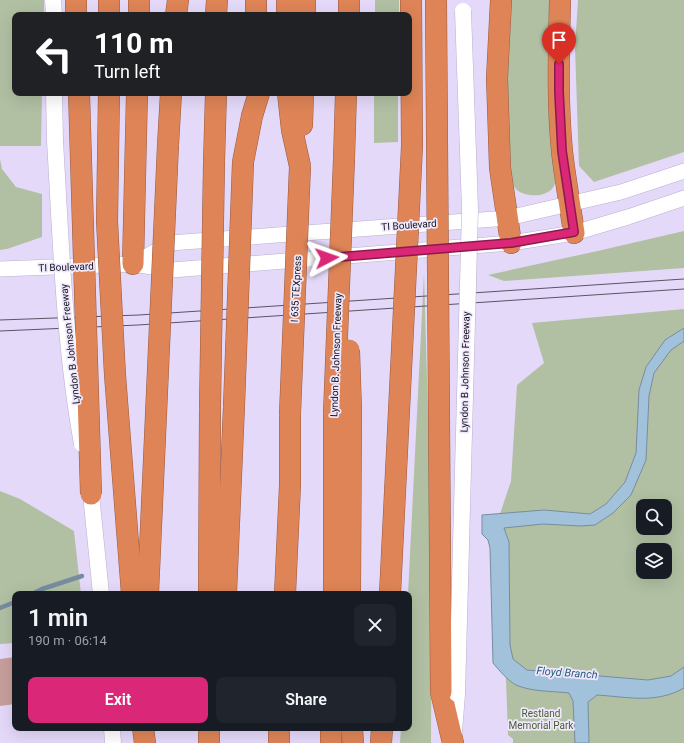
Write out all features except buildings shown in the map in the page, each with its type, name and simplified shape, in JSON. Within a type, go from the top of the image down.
[{"type":"highway","points":[[76,0],[76,12]]},
{"type":"highway","points":[[109,0],[109,12]]},
{"type":"highway","points":[[139,0],[139,12]]},
{"type":"highway","points":[[176,12],[178,0]]},
{"type":"highway","points":[[216,0],[216,12]]},
{"type":"highway","points":[[256,0],[256,12]]},
{"type":"highway","points":[[274,0],[274,12]]},
{"type":"highway","points":[[287,0],[287,12]]},
{"type":"highway","points":[[305,0],[305,12]]},
{"type":"highway","points":[[349,0],[349,12]]},
{"type":"highway","points":[[411,0],[411,12]]},
{"type":"highway","points":[[436,0],[449,693],[454,743]]},
{"type":"highway","points":[[501,0],[497,78],[500,168],[511,243]]},
{"type":"highway","points":[[560,0],[560,123],[562,151],[574,232]]},
{"type":"highway","points":[[79,96],[91,494]]},
{"type":"highway","points":[[108,96],[108,229],[115,375],[132,591]]},
{"type":"highway","points":[[133,264],[137,96]]},
{"type":"highway","points":[[148,591],[171,96]]},
{"type":"highway","points":[[209,591],[210,408],[216,96]]},
{"type":"highway","points":[[252,116],[253,96]]},
{"type":"highway","points":[[226,591],[244,162],[252,116],[258,96]]},
{"type":"highway","points":[[288,96],[292,130],[300,166]]},
{"type":"highway","name":"I 635 TEXpress","points":[[285,591],[290,485],[290,414],[303,96]]},
{"type":"highway","name":"Lyndon B. Johnson Freeway","points":[[334,591],[342,412],[346,96]]},
{"type":"highway","points":[[390,591],[412,146],[412,96]]},
{"type":"highway","points":[[342,412],[350,591]]},
{"type":"highway","points":[[144,731],[144,743]]},
{"type":"highway","points":[[208,743],[209,731]]},
{"type":"highway","points":[[278,743],[279,731]]},
{"type":"highway","points":[[331,743],[332,731]]},
{"type":"highway","points":[[352,731],[353,743]]},
{"type":"highway","points":[[381,743],[382,731]]},
{"type":"main road","points":[[53,0],[54,12]]},
{"type":"main road","name":"Lyndon B Johnson Freeway","points":[[449,693],[470,209],[463,6]]},
{"type":"main road","name":"Lyndon B Johnson Freeway","points":[[54,96],[55,141],[66,314],[76,410],[91,494],[101,591]]},
{"type":"main road","points":[[112,731],[113,743]]},
{"type":"street","name":"TI Boulevard","points":[[133,264],[170,242],[508,218],[621,192],[684,171]]},
{"type":"street","name":"TI Boulevard","points":[[0,269],[133,264],[172,270],[511,243],[574,232],[628,217],[684,198]]},
{"type":"green space","points":[[0,0],[44,0],[44,12],[12,12],[12,96],[42,96],[41,146],[0,146]]},
{"type":"green space","points":[[375,0],[399,0],[399,12],[375,12]]},
{"type":"green space","points":[[509,0],[552,0],[557,177],[552,189],[544,194],[538,195],[528,195],[519,191],[514,187],[511,176],[507,99]]},
{"type":"green space","points":[[578,0],[684,0],[684,152],[594,182],[579,166],[575,47]]},
{"type":"green space","points":[[374,96],[398,96],[398,142],[374,143]]},
{"type":"green space","points":[[0,159],[2,169],[16,187],[42,194],[42,237],[0,250]]},
{"type":"green space","points":[[684,231],[684,268],[504,281],[488,275],[602,250]]},
{"type":"green space","points":[[424,273],[432,554],[431,743],[400,743],[401,731],[412,731],[412,591],[408,591]]},
{"type":"green space","name":"Restland Memorial Park","points":[[684,309],[684,743],[513,743],[513,739],[508,735],[500,514],[511,481],[517,385],[544,363],[532,323]]},
{"type":"green space","points":[[0,491],[20,499],[74,531],[81,591],[12,591],[12,643],[0,644]]},
{"type":"water","points":[[684,328],[684,341],[671,350],[654,373],[649,396],[646,460],[631,495],[613,513],[595,525],[581,526],[543,524],[504,528],[509,542],[510,645],[513,659],[527,670],[648,680],[671,676],[684,667],[684,688],[673,693],[652,698],[597,695],[588,702],[589,743],[575,743],[573,701],[569,693],[536,690],[516,685],[493,663],[490,548],[488,540],[482,534],[482,515],[544,510],[590,514],[606,504],[625,482],[636,453],[639,390],[646,367],[665,340]]},
{"type":"waterway","name":"Floyd Branch","points":[[38,591],[82,576]]},
{"type":"waterway","name":"Floyd Branch","points":[[0,608],[12,603]]},
{"type":"tram line","points":[[0,320],[139,315],[684,279]]},
{"type":"tram line","points":[[0,331],[138,325],[684,289]]},
{"type":"route","points":[[327,258],[511,243],[574,232],[562,151],[559,64]]}]
